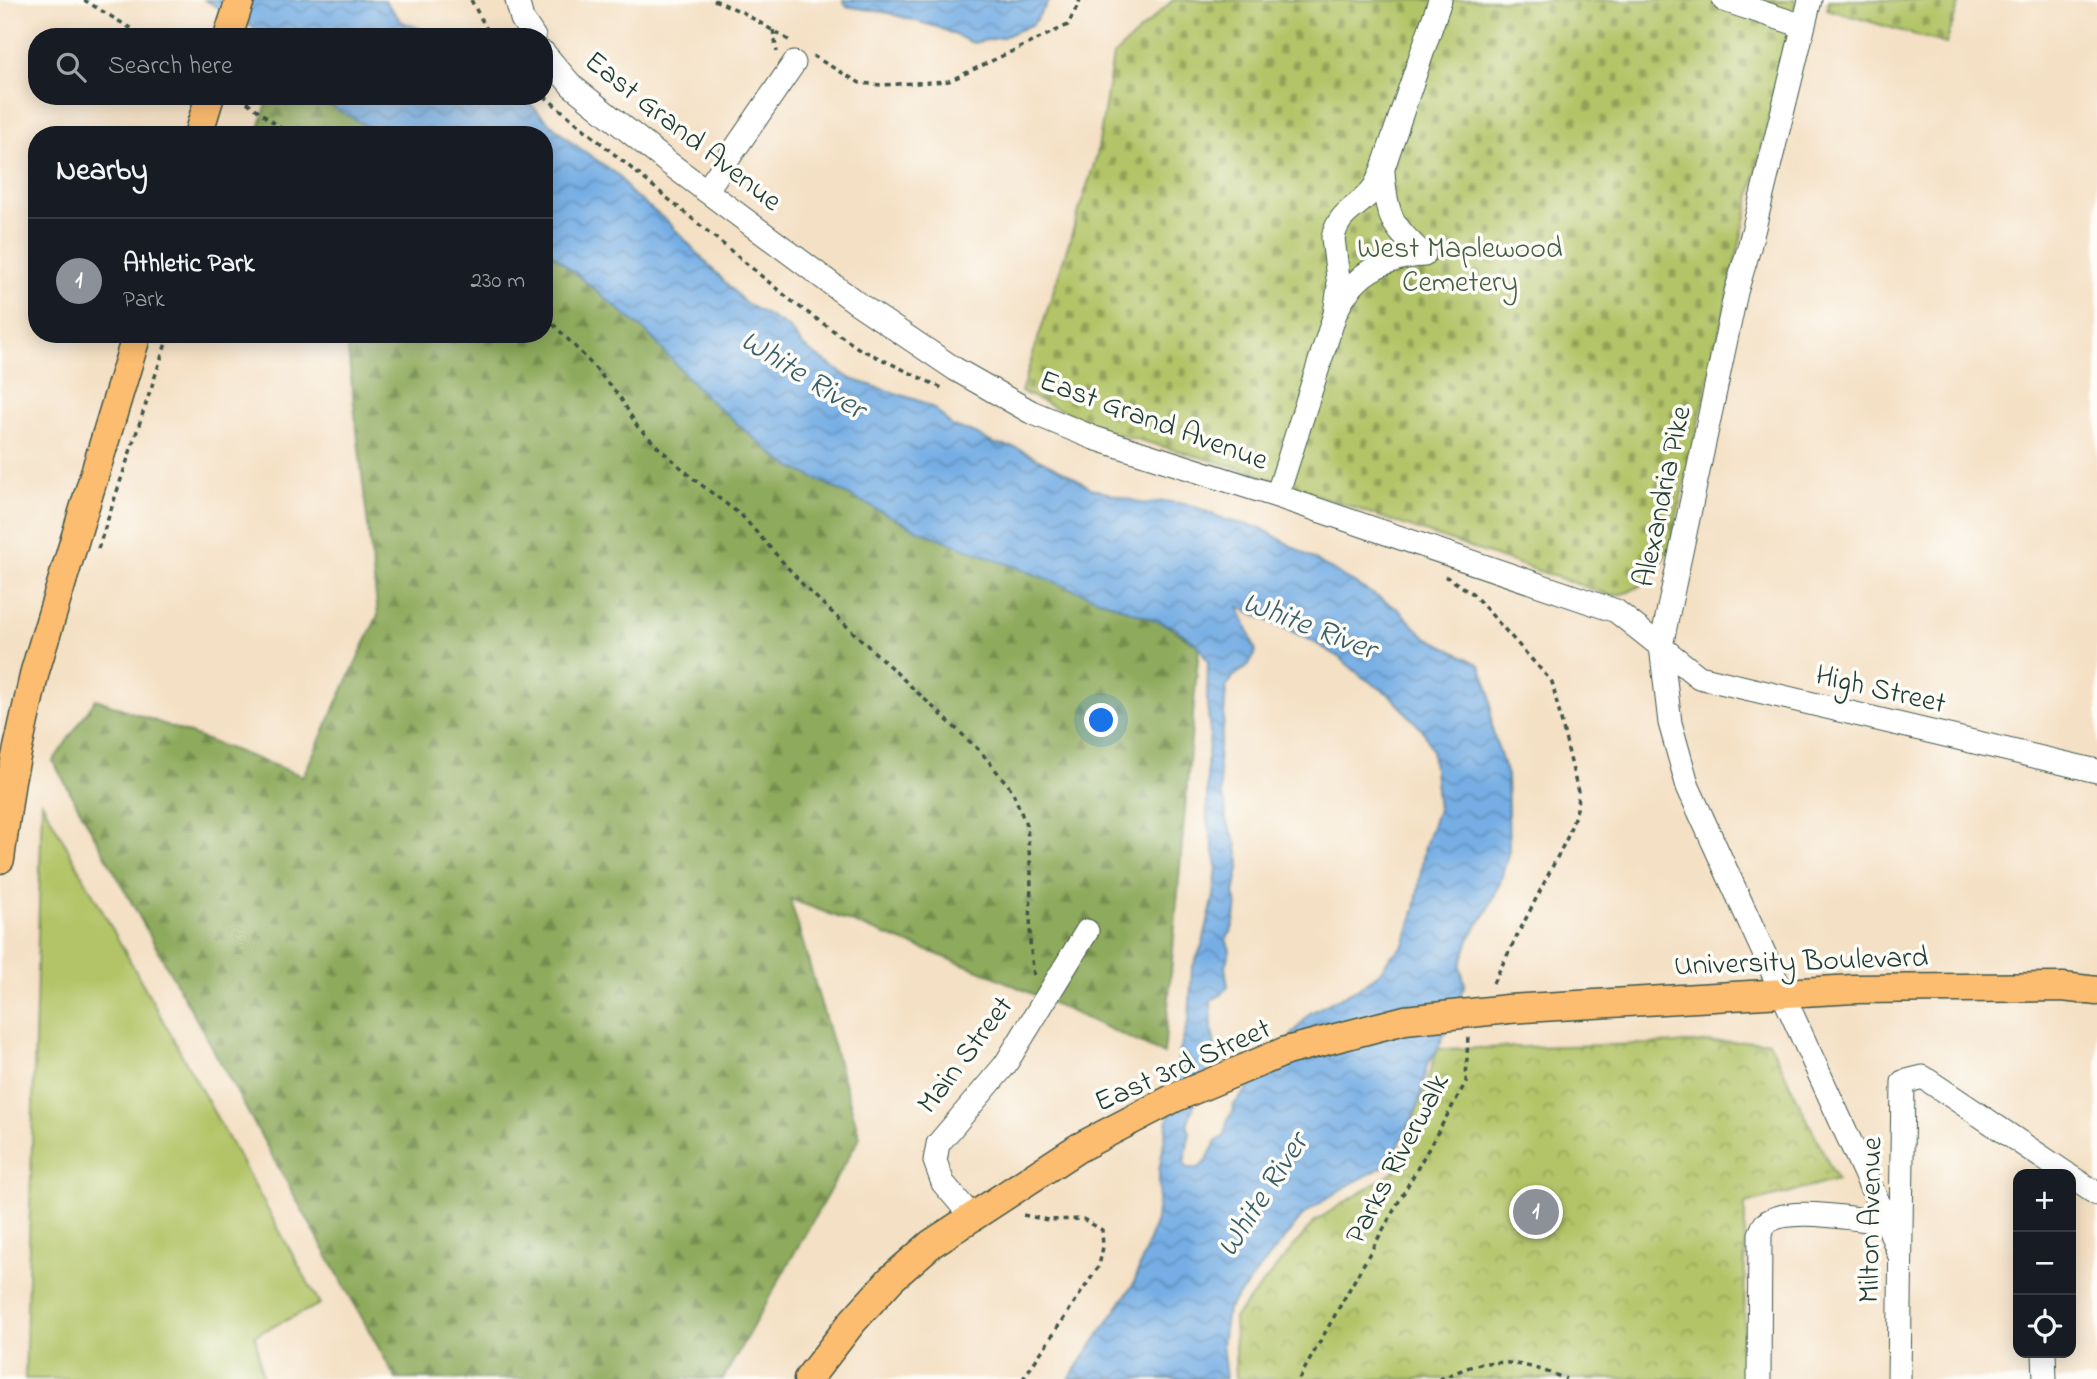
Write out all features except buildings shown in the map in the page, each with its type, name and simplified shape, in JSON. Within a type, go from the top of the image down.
[{"type":"main road","points":[[231,28],[240,0]]},
{"type":"main road","points":[[201,126],[207,105]]},
{"type":"main road","points":[[0,859],[9,743],[35,671],[134,343]]},
{"type":"main road","name":"University Boulevard","points":[[1497,1003],[1854,989],[2049,987],[2097,991]]},
{"type":"main road","name":"East 3rd Street","points":[[808,1379],[853,1321],[891,1279],[931,1244],[1078,1148],[1174,1098],[1286,1051],[1405,1020],[1497,1003]]},
{"type":"street","points":[[517,0],[522,19],[528,28]]},
{"type":"street","points":[[1335,314],[1339,286],[1334,230],[1345,214],[1373,190],[1383,168],[1440,0]]},
{"type":"street","points":[[1724,0],[1803,26]]},
{"type":"street","name":"Alexandria Pike","points":[[1810,0],[1736,292],[1661,646],[1671,723],[1688,787],[1887,1222],[1899,1254]]},
{"type":"street","points":[[706,191],[797,52]]},
{"type":"street","name":"East Grand Avenue","points":[[553,64],[572,86],[706,191],[857,303],[955,369],[1031,412],[1094,438],[1277,496],[1616,611],[1661,646]]},
{"type":"street","points":[[1277,496],[1343,296],[1357,281],[1380,264],[1403,256],[1424,255],[1399,233],[1385,199],[1383,168]]},
{"type":"street","name":"High Street","points":[[1661,646],[1699,677],[2097,771]]},
{"type":"street","name":"Main Street","points":[[972,1217],[943,1184],[935,1161],[938,1144],[1006,1065],[1087,931]]},
{"type":"street","name":"Milton Avenue","points":[[1899,1379],[1903,1082],[1923,1077],[2044,1166]]},
{"type":"street","points":[[2076,1180],[2097,1194]]},
{"type":"street","points":[[1759,1379],[1760,1234],[1766,1224],[1780,1216],[1799,1213],[1887,1222]]},
{"type":"street","points":[[2045,1358],[2045,1379]]},
{"type":"path","points":[[84,0],[130,28]]},
{"type":"path","points":[[471,0],[486,28]]},
{"type":"path","points":[[714,0],[742,12],[797,52],[860,83],[881,85],[949,81],[1068,24],[1080,0]]},
{"type":"path","points":[[251,105],[278,126]]},
{"type":"path","points":[[553,325],[620,397],[637,426],[695,480],[742,516],[805,587],[981,752],[1012,790],[1027,827],[1031,873],[1030,942],[1035,984],[1045,1001]]},
{"type":"path","points":[[96,556],[166,343]]},
{"type":"path","points":[[1497,1003],[1567,838]]},
{"type":"path","name":"Parks Riverwalk","points":[[1299,1379],[1466,1082],[1468,1033]]},
{"type":"path","points":[[1023,1215],[1048,1220],[1083,1219],[1102,1230],[1103,1247],[1099,1266],[1023,1379]]},
{"type":"path","points":[[1439,1379],[1484,1363],[1537,1368],[1566,1379]]},
{"type":"green space","name":"West Maplewood Cemetery","points":[[1173,0],[1796,0],[1671,541],[1662,561],[1649,578],[1631,591],[1609,595],[1232,466],[1111,432],[1021,392],[1097,155],[1113,56]]},
{"type":"green space","points":[[1829,0],[1960,0],[1946,44],[1827,9]]},
{"type":"green space","points":[[266,105],[344,105],[377,126],[260,126]]},
{"type":"green space","points":[[553,237],[1199,646],[1164,1054],[984,972],[790,899],[860,1137],[723,1379],[396,1379],[53,761],[96,699],[303,776],[378,615],[347,343],[553,343]]},
{"type":"green space","points":[[42,802],[320,1304],[255,1335],[263,1379],[25,1379]]},
{"type":"green space","points":[[1769,1041],[1837,1180],[1745,1204],[1744,1379],[1236,1379],[1234,1318],[1315,1221],[1396,1170],[1438,1049]]},
{"type":"water","points":[[205,0],[384,0],[402,22],[419,28],[254,28]]},
{"type":"water","points":[[843,0],[1050,0],[1033,24],[1003,37],[973,43],[940,28],[888,13],[846,6]]},
{"type":"water","name":"White River","points":[[329,105],[532,105],[571,142],[618,175],[631,193],[667,221],[745,303],[788,327],[804,347],[851,379],[920,401],[935,409],[953,427],[970,431],[994,444],[1017,448],[1093,489],[1145,504],[1164,501],[1191,505],[1226,520],[1261,528],[1398,609],[1423,635],[1480,665],[1490,694],[1492,729],[1507,776],[1509,851],[1500,883],[1488,910],[1470,937],[1460,966],[1465,984],[1438,1049],[1427,1065],[1418,1106],[1390,1163],[1343,1188],[1304,1214],[1227,1310],[1222,1344],[1226,1379],[1069,1379],[1134,1283],[1156,1220],[1159,1171],[1180,1050],[1189,1018],[1192,969],[1203,943],[1214,896],[1217,865],[1207,821],[1210,733],[1207,702],[1208,662],[1199,646],[1175,628],[918,530],[784,463],[708,399],[646,332],[553,254],[553,126],[367,126]],"holes":[[[1239,607],[1308,639],[1339,657],[1390,695],[1424,732],[1432,750],[1438,809],[1425,846],[1415,908],[1404,945],[1390,957],[1379,973],[1357,989],[1310,1013],[1233,1106],[1234,1111],[1228,1118],[1224,1136],[1216,1142],[1206,1161],[1199,1168],[1188,1168],[1184,1163],[1190,1132],[1187,1125],[1215,1046],[1211,1000],[1221,995],[1228,986],[1225,967],[1230,950],[1226,939],[1231,932],[1237,904],[1234,894],[1240,864],[1236,842],[1226,820],[1218,752],[1223,729],[1226,688],[1233,677],[1248,666],[1256,651]]]},
{"type":"place","name":"Athletic Park","points":[[1536,1212]]}]
